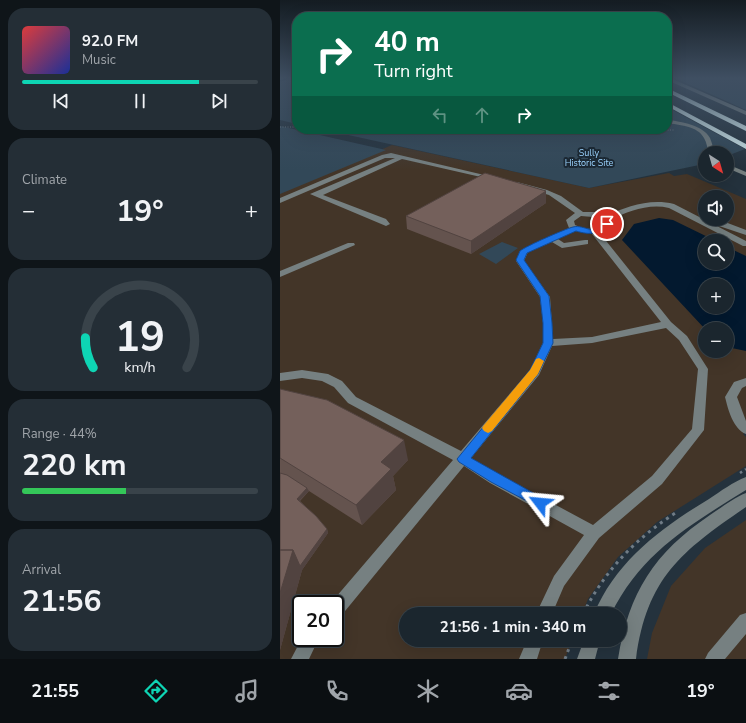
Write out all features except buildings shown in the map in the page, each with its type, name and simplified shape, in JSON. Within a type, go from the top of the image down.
[{"type":"highway","points":[[676,109],[746,147]]},
{"type":"highway","points":[[684,109],[746,140]]},
{"type":"highway","points":[[705,109],[746,129]]},
{"type":"highway","points":[[717,109],[746,122]]},
{"type":"street","points":[[736,109],[746,113]]},
{"type":"street","points":[[672,122],[684,125],[703,133],[708,138],[709,146]]},
{"type":"street","points":[[280,201],[384,156],[402,157],[546,190],[557,195],[581,214]]},
{"type":"street","points":[[317,195],[402,157]]},
{"type":"street","points":[[734,169],[746,174]]},
{"type":"street","points":[[306,190],[383,221],[386,224]]},
{"type":"street","points":[[638,206],[640,202],[649,200],[671,200],[698,212]]},
{"type":"street","points":[[604,218],[607,224],[606,226],[594,231],[584,231],[575,228],[572,226],[570,220],[576,215],[581,214],[591,214],[604,218],[638,206],[662,204],[671,206],[730,231],[746,233]]},
{"type":"street","points":[[722,226],[746,244]]},
{"type":"street","points":[[344,599],[535,372],[548,343],[548,323],[545,296],[520,260],[524,251],[575,228]]},
{"type":"street","points":[[547,607],[559,582],[594,533],[657,480],[698,430],[703,369],[683,338],[668,324],[594,231]]},
{"type":"street","points":[[552,238],[562,246],[585,242]]},
{"type":"street","points":[[280,274],[301,264],[351,245]]},
{"type":"street","points":[[548,343],[592,340],[668,324]]},
{"type":"street","points":[[280,377],[302,374],[324,377],[338,384],[352,400],[443,447],[495,479],[594,533]]},
{"type":"street","points":[[746,382],[738,385],[731,397],[740,424],[746,429]]},
{"type":"street","points":[[606,607],[627,570],[645,551],[670,531],[746,483]]},
{"type":"street","points":[[627,659],[631,634],[637,615],[647,591],[661,568],[671,556],[693,536],[746,499]]},
{"type":"street","points":[[714,659],[746,621]]},
{"type":"street","points":[[300,659],[306,647]]},
{"type":"street","points":[[528,659],[532,647]]},
{"type":"street","points":[[586,659],[590,647]]},
{"type":"path","points":[[280,127],[292,127]]},
{"type":"path","points":[[565,659],[569,647]]},
{"type":"shaded area","points":[[392,145],[589,188],[669,173],[674,176],[687,174],[698,179],[698,182],[706,182],[725,190],[698,190],[698,226],[734,226],[734,194],[746,199],[746,432],[743,434],[746,437],[746,466],[657,522],[618,557],[588,599],[585,607],[399,607],[399,647],[569,647],[565,659],[280,659],[280,193]]},
{"type":"shaded area","points":[[659,218],[673,220],[702,234],[698,234],[698,270],[734,270],[734,250],[746,256],[746,351],[734,348],[734,322],[698,322],[622,240],[634,224]]},
{"type":"shaded area","points":[[746,520],[746,659],[647,659],[652,633],[671,586],[705,548]]},
{"type":"green space","points":[[280,109],[292,109],[292,123],[280,120]]},
{"type":"green space","name":"Sully Historic Site","points":[[672,110],[745,149],[734,153],[734,146],[698,146],[698,165],[589,188],[344,134],[672,134]]},
{"type":"green space","points":[[280,126],[292,129],[292,134],[315,134],[386,150],[280,194]]},
{"type":"green space","points":[[502,242],[518,248],[496,264],[479,254]]},
{"type":"slow traffic","points":[[488,428],[535,372],[539,361]]},
{"type":"route","points":[[540,503],[495,479],[463,459],[535,372],[548,343],[548,323],[545,296],[520,260],[524,251],[575,228],[584,231],[594,231],[600,230],[607,224]]}]
